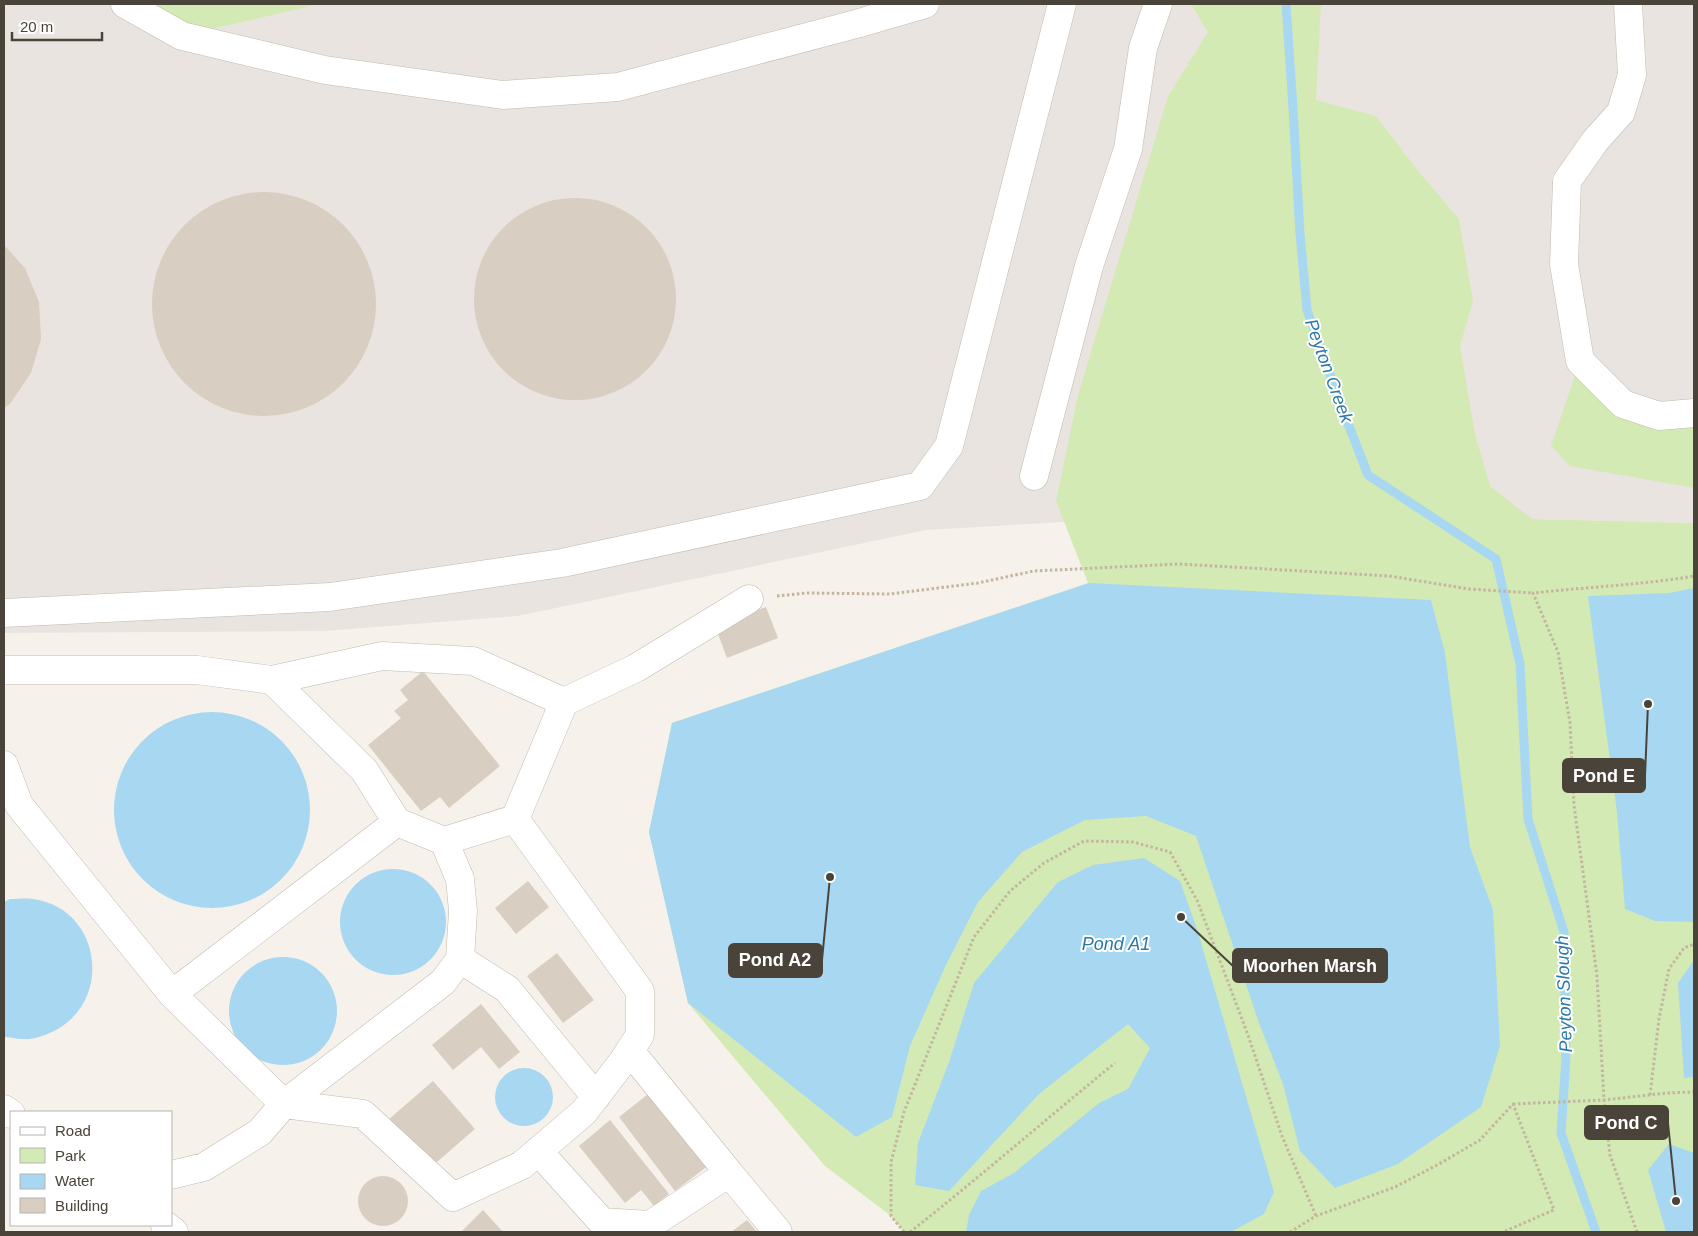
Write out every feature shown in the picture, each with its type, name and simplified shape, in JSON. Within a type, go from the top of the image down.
[{"type":"lane","points":[[125,4],[182,36],[325,70],[503,95],[618,87],[925,4]]},
{"type":"lane","points":[[4,613],[330,597],[562,563],[920,486],[949,446],[1062,4]]},
{"type":"lane","points":[[1034,476],[1089,266],[1128,149],[1143,48],[1158,4]]},
{"type":"lane","points":[[1628,4],[1632,75],[1621,112],[1596,141],[1567,181],[1564,264],[1580,361],[1623,404],[1659,416],[1694,413]]},
{"type":"lane","points":[[515,819],[564,702],[636,668],[749,599]]},
{"type":"lane","points":[[4,670],[197,670],[272,680],[382,656],[473,661],[564,702]]},
{"type":"lane","points":[[272,680],[364,770],[397,822],[444,841],[515,819]]},
{"type":"lane","points":[[4,765],[12,812],[172,994],[284,1104],[364,1114],[453,1197],[522,1165],[584,1112],[640,1035],[640,992],[515,819]]},
{"type":"lane","points":[[172,994],[397,822]]},
{"type":"lane","points":[[172,1175],[204,1167],[260,1132],[284,1104],[443,982],[460,959],[463,911],[460,879],[444,841]]},
{"type":"lane","points":[[460,959],[506,989],[596,1097]]},
{"type":"lane","points":[[630,1051],[778,1232]]},
{"type":"lane","points":[[538,1151],[602,1222],[650,1226],[729,1173]]},
{"type":"path","points":[[749,599],[808,593],[890,594],[978,583],[1034,571],[1179,564],[1389,576],[1469,589],[1533,593],[1598,586],[1656,583],[1694,576]]},
{"type":"path","points":[[1533,593],[1558,652],[1570,723],[1574,805],[1597,976],[1604,1100],[1610,1156],[1637,1232]]},
{"type":"path","points":[[904,1232],[891,1216],[891,1162],[904,1112],[974,937],[1010,891],[1044,863],[1084,842],[1133,842],[1170,852],[1197,900],[1248,1035],[1282,1136],[1316,1216]]},
{"type":"path","points":[[1650,1095],[1658,1019],[1669,969],[1684,948],[1694,944]]},
{"type":"path","points":[[910,1232],[974,1182],[1038,1126],[1115,1063]]},
{"type":"path","points":[[1290,1232],[1316,1216],[1395,1188],[1439,1164],[1480,1140],[1513,1104],[1604,1100],[1694,1092]]},
{"type":"path","points":[[1502,1232],[1554,1210],[1513,1104]]},
{"type":"shaded area","points":[[4,4],[1694,4],[1694,523],[1532,519],[1099,520],[926,530],[518,616],[325,631],[4,633]]},
{"type":"green space","points":[[125,4],[320,4],[182,36]]},
{"type":"green space","points":[[1191,4],[1321,4],[1316,100],[1376,116],[1419,172],[1459,219],[1473,301],[1460,346],[1475,434],[1490,486],[1532,519],[1694,523],[1694,1232],[904,1232],[891,1216],[825,1166],[688,1003],[649,832],[672,723],[1088,583],[1056,501],[1078,395],[1168,96],[1208,32]]},
{"type":"green space","points":[[1580,361],[1623,404],[1694,413],[1694,488],[1570,466],[1551,446]]},
{"type":"water","points":[[1089,583],[1431,600],[1445,653],[1470,847],[1493,910],[1500,1046],[1481,1107],[1398,1164],[1335,1188],[1300,1151],[1283,1084],[1259,1023],[1196,836],[1146,816],[1085,820],[1022,852],[978,902],[946,965],[910,1046],[892,1117],[856,1137],[688,1003],[649,832],[672,723]]},
{"type":"water","points":[[1694,588],[1694,922],[1655,921],[1625,909],[1617,812],[1588,596],[1669,593]]},
{"type":"water","points":[[202,712],[222,712],[250,719],[267,728],[282,740],[294,755],[303,772],[310,800],[310,820],[303,848],[294,865],[282,880],[267,892],[250,901],[222,908],[202,908],[174,901],[157,892],[142,880],[130,865],[121,848],[114,820],[114,800],[121,772],[130,755],[142,740],[157,728],[174,719]]},
{"type":"water","name":"Pond A1","points":[[1144,858],[1180,881],[1197,929],[1274,1192],[1264,1214],[1231,1232],[966,1232],[969,1215],[981,1191],[1014,1173],[1099,1103],[1128,1089],[1150,1048],[1128,1024],[1039,1094],[949,1191],[915,1185],[918,1143],[949,1062],[974,983],[1058,882],[1093,865]]},
{"type":"water","points":[[393,869],[413,873],[431,884],[442,902],[446,922],[442,942],[431,960],[413,971],[393,975],[373,971],[355,960],[344,942],[340,922],[344,902],[355,884],[373,873]]},
{"type":"water","points":[[10,899],[33,899],[56,906],[73,919],[85,936],[91,956],[92,977],[86,997],[74,1016],[56,1030],[31,1039],[4,1037],[4,902]]},
{"type":"water","points":[[283,957],[304,961],[321,973],[333,990],[337,1011],[333,1032],[321,1049],[304,1061],[283,1065],[262,1061],[245,1049],[233,1032],[229,1011],[233,990],[245,973],[262,961]]},
{"type":"water","points":[[1694,960],[1694,1077],[1684,1078],[1678,983]]},
{"type":"water","points":[[518,1068],[530,1068],[545,1076],[553,1091],[553,1103],[545,1118],[530,1126],[518,1126],[503,1118],[495,1103],[495,1091],[503,1076]]},
{"type":"water","points":[[1669,1144],[1694,1153],[1694,1232],[1666,1232],[1648,1170]]},
{"type":"building","points":[[264,192],[286,194],[317,205],[343,225],[363,251],[374,282],[376,304],[374,326],[363,357],[343,383],[317,403],[286,414],[264,416],[242,414],[211,403],[185,383],[165,357],[154,326],[152,304],[154,282],[165,251],[185,225],[211,205],[242,194]]},
{"type":"building","points":[[575,198],[604,202],[623,210],[639,221],[653,235],[664,251],[672,270],[676,299],[672,328],[664,347],[653,363],[639,377],[623,388],[604,396],[575,400],[546,396],[527,388],[511,377],[497,363],[486,347],[478,328],[474,299],[478,270],[486,251],[497,235],[511,221],[527,210],[546,202]]},
{"type":"building","points":[[4,245],[25,268],[39,302],[41,339],[31,373],[10,404],[4,408]]},
{"type":"building","points":[[766,607],[778,638],[727,658],[715,626]]},
{"type":"building","points":[[423,671],[500,766],[449,808],[440,797],[421,811],[368,745],[401,718],[394,711],[408,700],[400,690]]},
{"type":"building","points":[[528,881],[549,907],[516,934],[495,908]]},
{"type":"building","points":[[557,953],[594,1000],[563,1023],[527,976]]},
{"type":"building","points":[[481,1004],[520,1052],[499,1069],[481,1047],[453,1070],[432,1045]]},
{"type":"building","points":[[433,1081],[475,1129],[430,1168],[388,1120]]},
{"type":"building","points":[[652,1091],[709,1165],[675,1191],[619,1117]]},
{"type":"building","points":[[610,1120],[669,1194],[654,1206],[641,1190],[625,1203],[579,1146]]},
{"type":"building","points":[[383,1176],[392,1178],[403,1187],[408,1201],[406,1210],[397,1221],[383,1226],[374,1224],[363,1215],[358,1201],[360,1192],[369,1181]]},
{"type":"building","points":[[483,1210],[503,1232],[461,1232]]},
{"type":"building","points":[[747,1220],[757,1232],[731,1232]]},
{"type":"waterway","name":"Peyton Creek","points":[[1286,4],[1300,234],[1307,310],[1342,408],[1368,475],[1496,559],[1520,664],[1528,819],[1564,932],[1566,1057],[1561,1133],[1596,1232]]},
{"type":"place","name":"Pond E","points":[[1648,704]]},
{"type":"place","name":"Pond A2","points":[[830,877]]},
{"type":"place","name":"Moorhen Marsh","points":[[1181,917]]},
{"type":"place","name":"Pond C","points":[[1676,1201]]},
{"type":"water label","name":"Peyton Slough","points":[[1564,994]]}]
